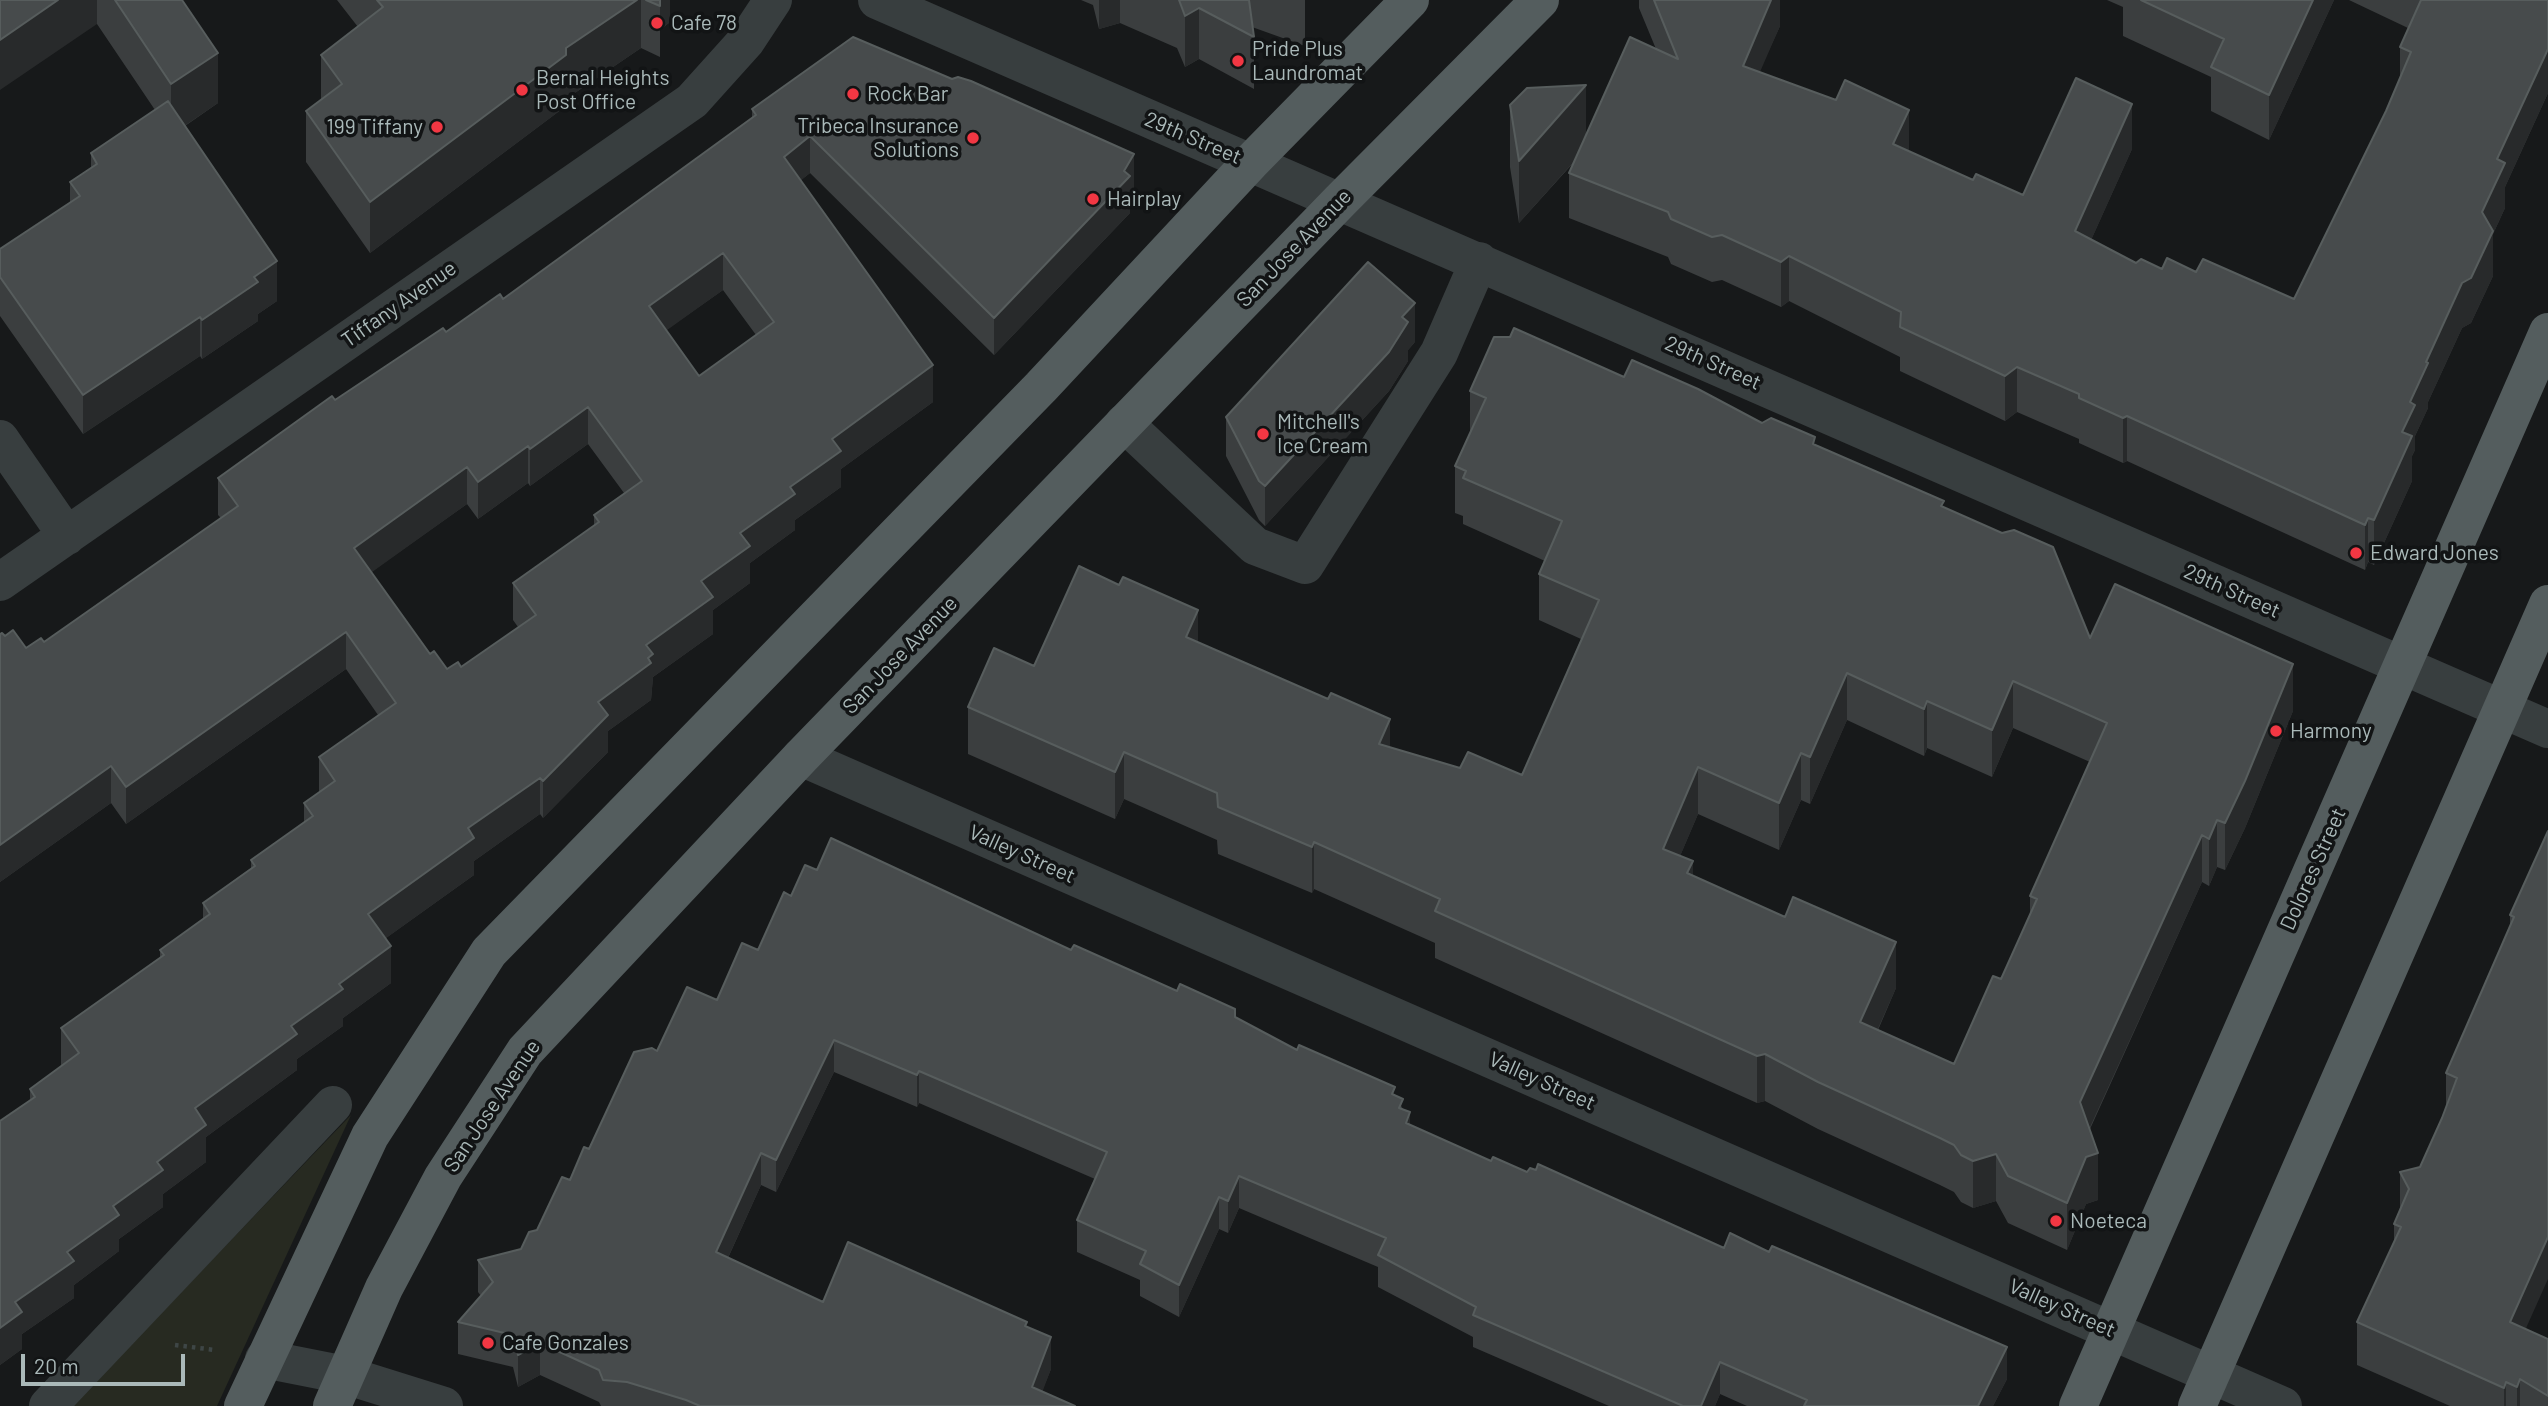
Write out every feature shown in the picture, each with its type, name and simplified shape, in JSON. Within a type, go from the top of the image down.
[{"type":"main road","points":[[243,1406],[370,1136],[489,952],[1041,387],[1250,163],[1410,0]]},
{"type":"main road","name":"San Jose Avenue","points":[[338,1390],[384,1288],[443,1177],[525,1051],[801,757],[1340,201],[1540,0]]},
{"type":"main road","name":"Dolores Street","points":[[2078,1406],[2548,332]]},
{"type":"main road","points":[[2204,1390],[2548,604]]},
{"type":"street","name":"Tiffany Avenue","points":[[0,582],[692,101],[746,40],[773,0]]},
{"type":"street","name":"29th Street","points":[[877,0],[2548,729]]},
{"type":"street","points":[[1124,423],[1255,546],[1306,565],[1439,353],[1479,261]]},
{"type":"street","points":[[0,439],[67,536]]},
{"type":"street","name":"Valley Street","points":[[801,757],[2112,1330],[2204,1390],[2283,1406]]},
{"type":"street","points":[[48,1406],[333,1105]]},
{"type":"street","points":[[264,1359],[338,1390],[444,1406]]},
{"type":"path","points":[[166,1347],[179,1343],[264,1359]]},
{"type":"shaded area","points":[[351,1115],[217,1406],[72,1406],[326,1141]]},
{"type":"building","points":[[0,0],[58,0],[0,40]]},
{"type":"building","points":[[115,0],[182,0],[218,53],[171,84]]},
{"type":"building","points":[[377,0],[637,0],[566,48],[566,55],[370,202],[306,111],[342,84],[321,55],[383,7]]},
{"type":"building","points":[[646,0],[660,0],[660,6]]},
{"type":"building","points":[[1179,0],[1249,0],[1254,37],[1199,8],[1185,16]]},
{"type":"building","points":[[1654,0],[1771,0],[1743,66],[1836,100],[1845,80],[1909,110],[1893,144],[1973,180],[1976,174],[2023,195],[2076,78],[2132,104],[2075,231],[2136,263],[2141,259],[2162,269],[2167,258],[2196,272],[2203,259],[2294,299],[2386,111],[2411,52],[2400,47],[2421,0],[2548,0],[2548,49],[2497,159],[2505,163],[2482,212],[2493,231],[2471,278],[2462,283],[2426,362],[2428,363],[2410,402],[2415,405],[2402,432],[2412,436],[2374,520],[2368,518],[2365,525],[2127,416],[2123,418],[2079,398],[2079,394],[2017,367],[2005,376],[1900,327],[1901,312],[1789,256],[1781,262],[1722,235],[1712,237],[1671,219],[1668,212],[1569,173],[1630,37],[1678,59]]},
{"type":"building","points":[[2141,0],[2313,0],[2269,95],[2211,67],[2224,39]]},
{"type":"building","points":[[853,37],[952,79],[958,77],[971,81],[1134,154],[1124,171],[1130,176],[994,318],[810,136],[784,157],[933,365],[832,439],[841,451],[790,487],[795,494],[740,533],[750,546],[701,581],[713,597],[646,645],[653,654],[648,658],[651,663],[598,702],[608,715],[543,781],[540,778],[468,828],[474,838],[368,914],[391,946],[339,984],[343,989],[291,1026],[297,1034],[195,1108],[206,1125],[157,1162],[163,1170],[113,1206],[119,1215],[67,1252],[74,1261],[15,1302],[22,1312],[0,1328],[0,1121],[35,1097],[30,1089],[79,1053],[61,1028],[164,955],[160,950],[210,914],[203,903],[255,866],[251,860],[313,816],[304,803],[335,781],[319,757],[396,703],[346,632],[126,787],[111,766],[0,845],[0,634],[5,636],[13,630],[26,648],[41,638],[44,642],[238,506],[218,478],[332,396],[335,400],[443,328],[446,332],[500,294],[503,299],[756,115],[752,109]],"holes":[[[723,253],[774,322],[699,376],[649,306]],[[588,407],[642,481],[594,515],[599,522],[513,583],[536,615],[461,667],[458,662],[447,669],[434,651],[430,654],[354,548],[467,467],[478,482]]]},
{"type":"building","points":[[1586,85],[1519,161],[1510,105],[1527,88]]},
{"type":"building","points":[[168,101],[277,261],[254,277],[258,282],[83,395],[0,277],[0,249],[80,196],[70,182],[97,164],[91,153]]},
{"type":"building","points":[[1368,262],[1415,303],[1402,317],[1408,322],[1389,352],[1265,486],[1259,481],[1226,417]]},
{"type":"building","points":[[1514,328],[1624,377],[1632,360],[1698,389],[1762,423],[1771,418],[1815,437],[1813,444],[1944,501],[1941,506],[2002,533],[2014,530],[2053,547],[2090,638],[2115,584],[2293,664],[2225,823],[2217,820],[2209,839],[2202,835],[2080,1102],[2098,1153],[2086,1157],[2067,1203],[2008,1176],[1996,1154],[1973,1161],[1961,1155],[1954,1145],[1818,1082],[1765,1054],[1757,1056],[1435,911],[1440,899],[1314,842],[1312,847],[1218,807],[1217,793],[1124,752],[1115,772],[968,707],[994,648],[1034,666],[1079,566],[1119,585],[1123,577],[1198,610],[1186,637],[1328,699],[1331,693],[1390,719],[1379,744],[1460,768],[1468,752],[1522,775],[1599,600],[1539,574],[1562,521],[1463,478],[1466,471],[1455,466],[1486,398],[1470,391],[1494,337],[1510,337]],"holes":[[[1847,673],[1924,709],[1927,701],[1992,730],[2013,681],[2107,723],[2030,896],[2037,899],[2001,979],[1993,976],[1954,1064],[1860,1022],[1896,942],[1793,897],[1785,917],[1687,873],[1693,861],[1663,849],[1698,767],[1779,803],[1801,753],[1810,757]]]},
{"type":"building","points":[[2548,831],[2548,1237],[2510,1322],[2548,1339],[2548,1396],[2520,1379],[2517,1387],[2506,1382],[2504,1388],[2357,1322],[2401,1227],[2394,1224],[2409,1189],[2400,1172],[2420,1167],[2442,1118],[2457,1078],[2446,1073],[2514,917],[2510,915]]},
{"type":"building","points":[[831,838],[1071,950],[1074,945],[1177,991],[1180,984],[1235,1009],[1235,1017],[1297,1050],[1299,1045],[1395,1087],[1392,1094],[1403,1099],[1399,1108],[1410,1112],[1406,1123],[1491,1161],[1493,1157],[1527,1172],[1530,1168],[1536,1170],[1538,1164],[1724,1248],[1730,1233],[1769,1252],[1772,1246],[2007,1347],[1978,1406],[1804,1406],[1807,1400],[1720,1362],[1701,1406],[1683,1406],[1473,1315],[1476,1307],[1378,1255],[1386,1238],[1239,1176],[1228,1201],[1219,1197],[1179,1285],[1140,1264],[1146,1251],[1077,1220],[1107,1152],[919,1071],[917,1075],[834,1040],[776,1160],[761,1153],[716,1252],[823,1302],[848,1242],[1027,1322],[1025,1326],[1051,1337],[1032,1387],[1075,1406],[700,1406],[627,1382],[603,1380],[599,1370],[540,1343],[518,1355],[513,1335],[458,1322],[493,1282],[478,1260],[521,1249],[529,1232],[537,1230],[562,1177],[570,1180],[584,1147],[589,1149],[634,1052],[652,1048],[657,1051],[687,987],[717,1000],[742,943],[758,950],[784,892],[791,896],[805,865],[817,870]]},
{"type":"place","name":"Cafe 78","points":[[657,23]]},
{"type":"place","name":"Pride Plus Laundromat","points":[[1238,61]]},
{"type":"place","name":"Bernal Heights Post Office","points":[[522,90]]},
{"type":"place","name":"Rock Bar","points":[[853,94]]},
{"type":"place","name":"199 Tiffany","points":[[437,127]]},
{"type":"place","name":"Tribeca Insurance Solutions","points":[[973,138]]},
{"type":"place","name":"Hairplay","points":[[1093,199]]},
{"type":"place","name":"Mitchell's Ice Cream","points":[[1263,434]]},
{"type":"place","name":"Edward Jones","points":[[2356,553]]},
{"type":"place","name":"Harmony","points":[[2276,731]]},
{"type":"place","name":"Noeteca","points":[[2056,1221]]},
{"type":"place","name":"Cafe Gonzales","points":[[488,1343]]}]
